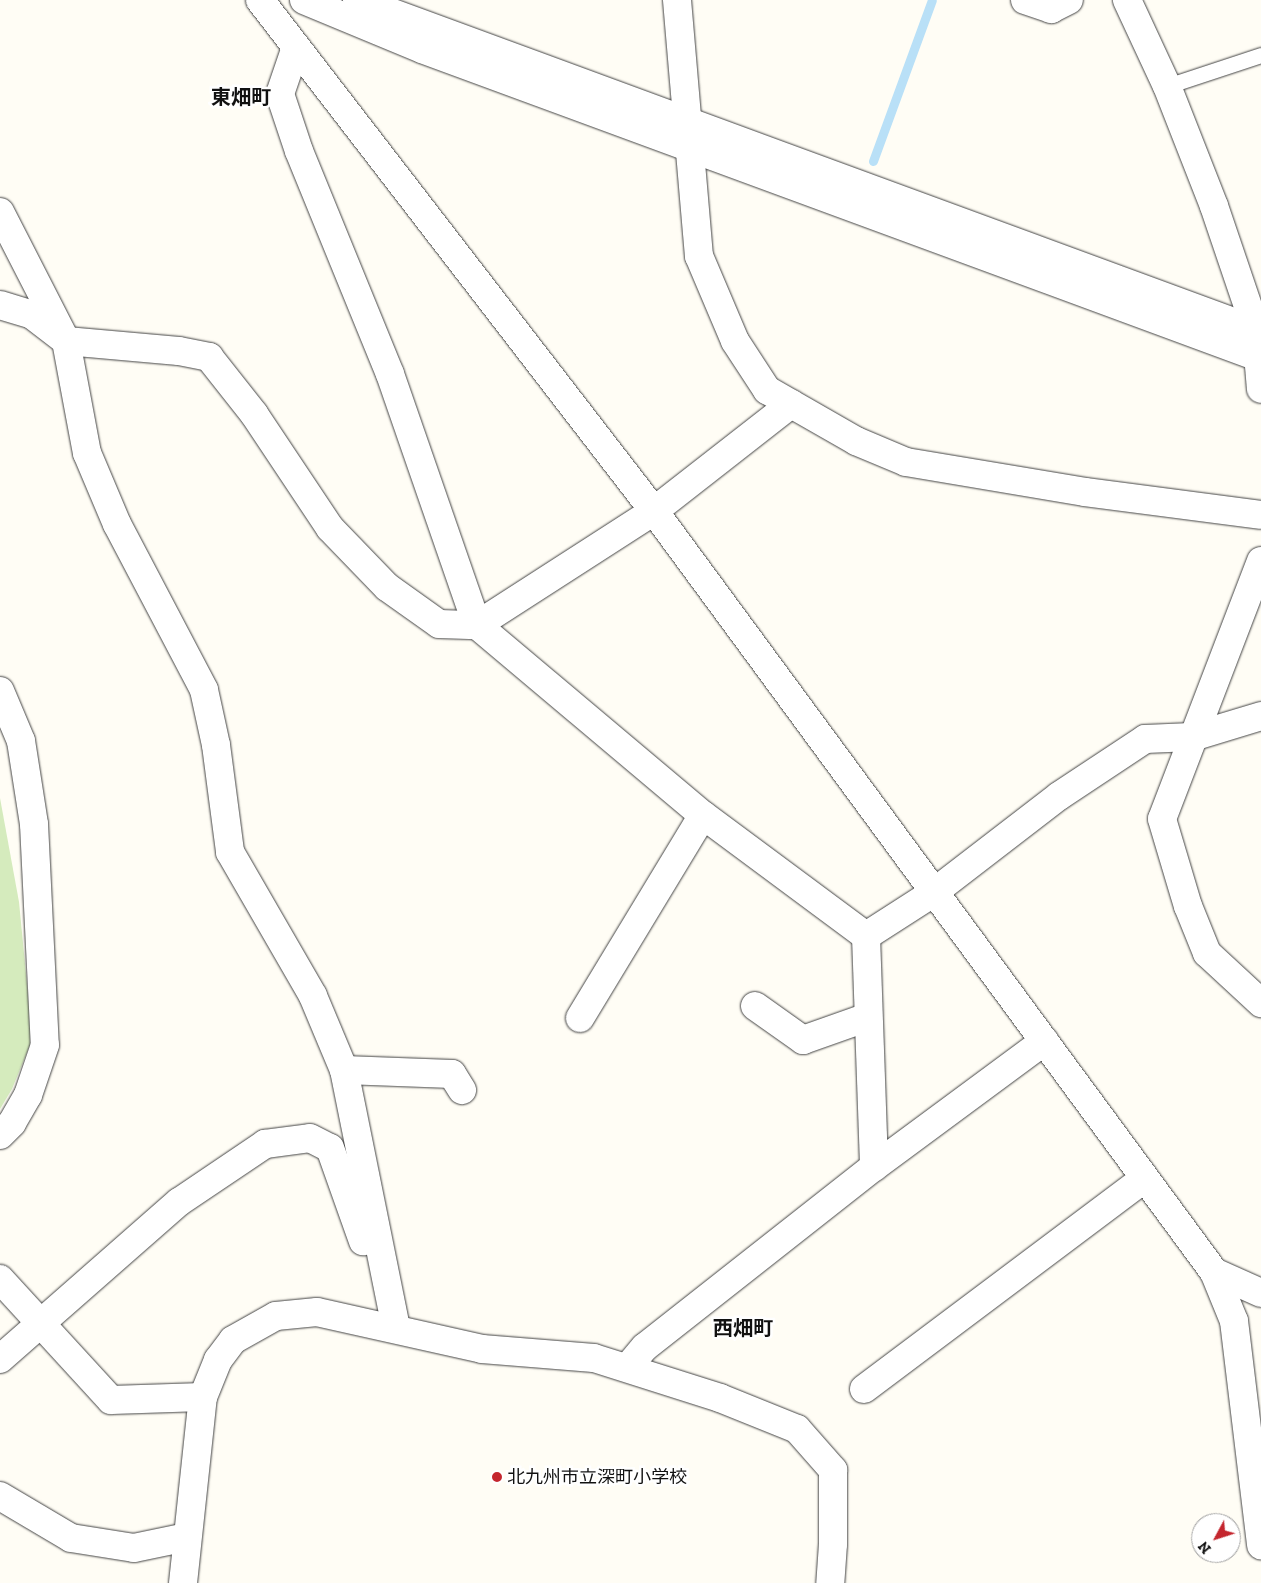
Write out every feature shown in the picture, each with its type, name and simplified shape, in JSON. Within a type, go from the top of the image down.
[{"type":"street","points":[[260,0],[654,511],[933,894],[1214,1272],[1234,1322],[1261,1545]]},
{"type":"street","points":[[304,0],[422,50],[691,136]]},
{"type":"street","points":[[357,0],[691,136],[1259,344]]},
{"type":"street","points":[[677,0],[691,136],[699,256],[735,341],[767,390],[856,441],[906,462],[1094,493],[1261,515]]},
{"type":"street","points":[[1025,0],[1051,10],[1068,0]]},
{"type":"street","points":[[1127,0],[1167,86],[1214,206],[1259,344],[1261,389]]},
{"type":"street","points":[[296,46],[280,94],[299,151],[390,374],[477,625],[703,814],[866,936]]},
{"type":"street","points":[[0,212],[66,341],[87,453],[117,524],[204,690],[216,744],[230,852],[313,996],[344,1070],[383,1272],[396,1327]]},
{"type":"street","points":[[0,305],[32,315],[66,341],[179,351],[209,357],[254,414],[330,528],[387,586],[439,624],[477,625],[654,511],[791,404]]},
{"type":"street","points":[[1261,561],[1162,819],[1188,906],[1207,953],[1261,1003]]},
{"type":"street","points":[[0,691],[21,741],[34,824],[46,1045],[28,1095],[12,1123],[0,1135]]},
{"type":"street","points":[[866,936],[933,894],[1059,796],[1145,739],[1192,737],[1261,716]]},
{"type":"street","points":[[580,1018],[703,814]]},
{"type":"street","points":[[866,936],[874,1167]]},
{"type":"street","points":[[755,1006],[803,1040],[868,1017]]},
{"type":"street","points":[[628,1367],[644,1347],[874,1167],[1044,1041]]},
{"type":"street","points":[[344,1070],[452,1074],[462,1090]]},
{"type":"street","points":[[0,1358],[179,1202],[265,1144],[310,1138],[330,1148],[362,1239],[383,1272]]},
{"type":"street","points":[[864,1389],[1145,1178]]},
{"type":"street","points":[[1214,1272],[1261,1293]]},
{"type":"street","points":[[0,1279],[38,1323],[111,1400],[203,1396]]},
{"type":"street","points":[[183,1583],[203,1396],[218,1360],[233,1340],[276,1316],[317,1312],[396,1327],[482,1349],[594,1358],[628,1367],[797,1429],[833,1470],[834,1544],[830,1583]]},
{"type":"street","points":[[0,1496],[71,1538],[134,1548],[187,1538]]},
{"type":"lane","points":[[1167,86],[1261,55]]},
{"type":"green space","points":[[0,798],[19,902],[30,1015],[30,1045],[12,1089],[0,1109]]},
{"type":"waterway","points":[[873,161],[932,0]]},
{"type":"place","name":"北九州市立深町小学校","points":[[497,1477]]},
{"type":"district","name":"東畑町","points":[[241,97]]},
{"type":"district","name":"西畑町","points":[[743,1328]]}]
